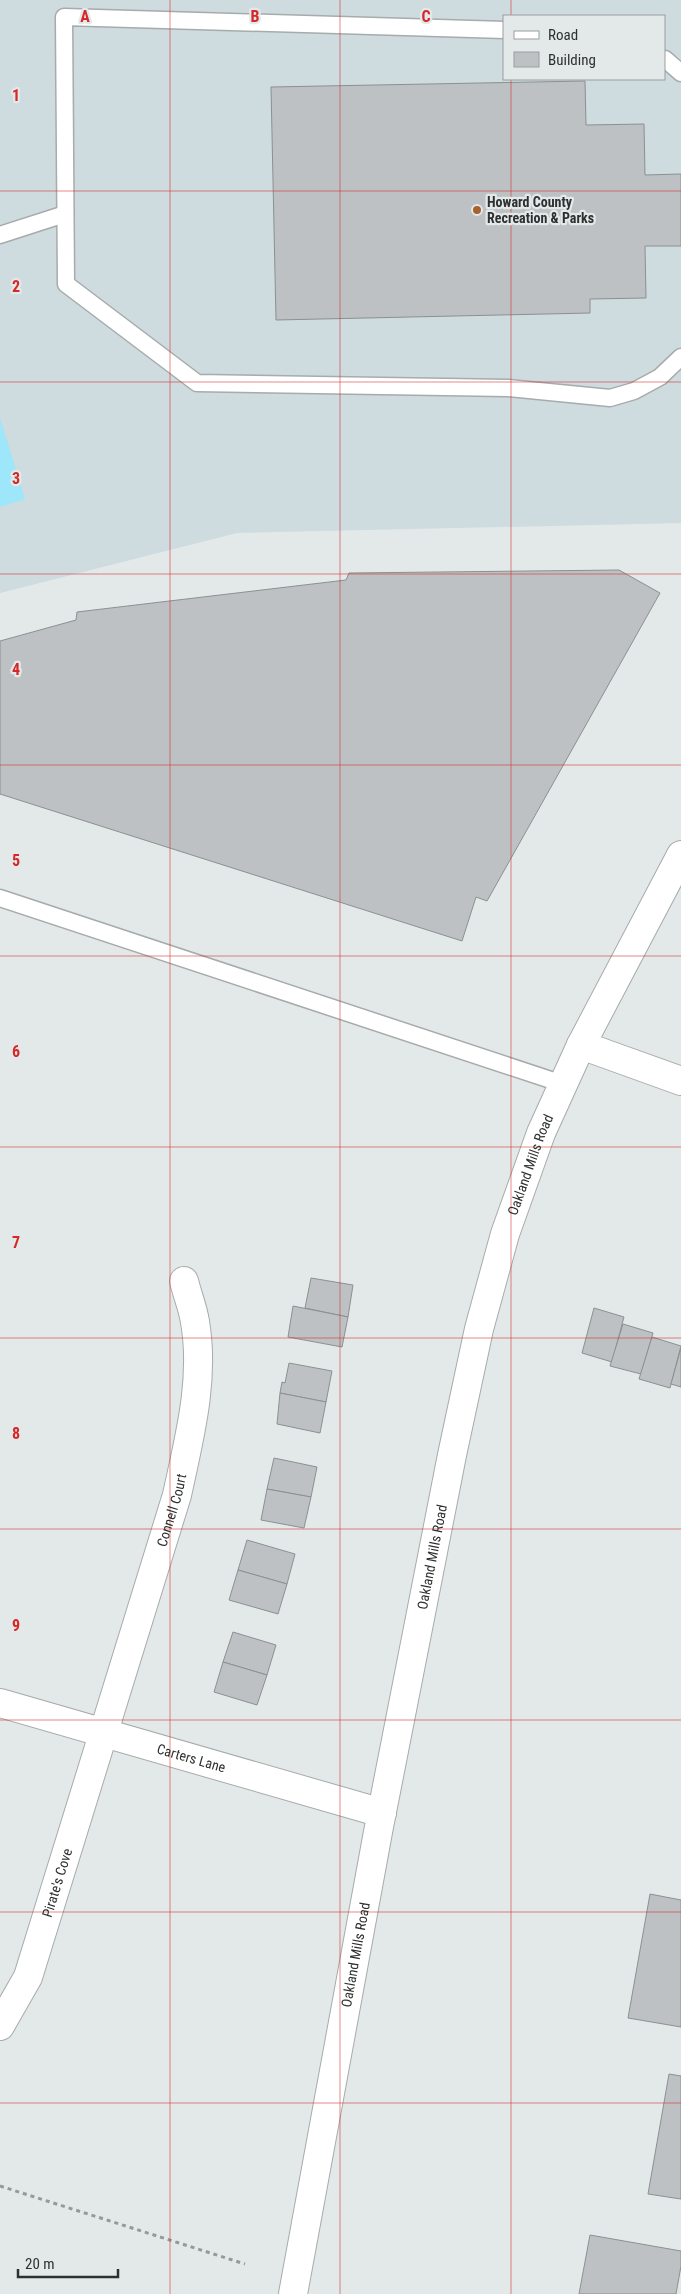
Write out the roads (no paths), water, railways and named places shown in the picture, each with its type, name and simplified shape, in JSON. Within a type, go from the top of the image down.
[{"type":"street","name":"Oakland Mills Road","points":[[293,2294],[382,1813],[452,1455],[479,1329],[505,1234],[541,1133],[581,1045],[681,855]]},
{"type":"street","points":[[581,1045],[681,1082]]},
{"type":"street","name":"Connell Court","points":[[102,1734],[177,1495],[192,1423],[198,1370],[197,1351],[195,1322],[184,1281]]},
{"type":"street","name":"Carters Lane","points":[[0,1703],[102,1734],[382,1813]]},
{"type":"street","name":"Pirate's Cove","points":[[0,2026],[28,1977],[102,1734]]},
{"type":"lane","points":[[503,30],[64,17],[66,284],[197,383],[508,388],[610,398],[634,391],[660,377],[681,357]]},
{"type":"lane","points":[[666,60],[681,73]]},
{"type":"lane","points":[[0,235],[65,214]]},
{"type":"lane","points":[[0,898],[563,1084]]},
{"type":"place","name":"Howard County Recreation & Parks","points":[[477,210]]}]
